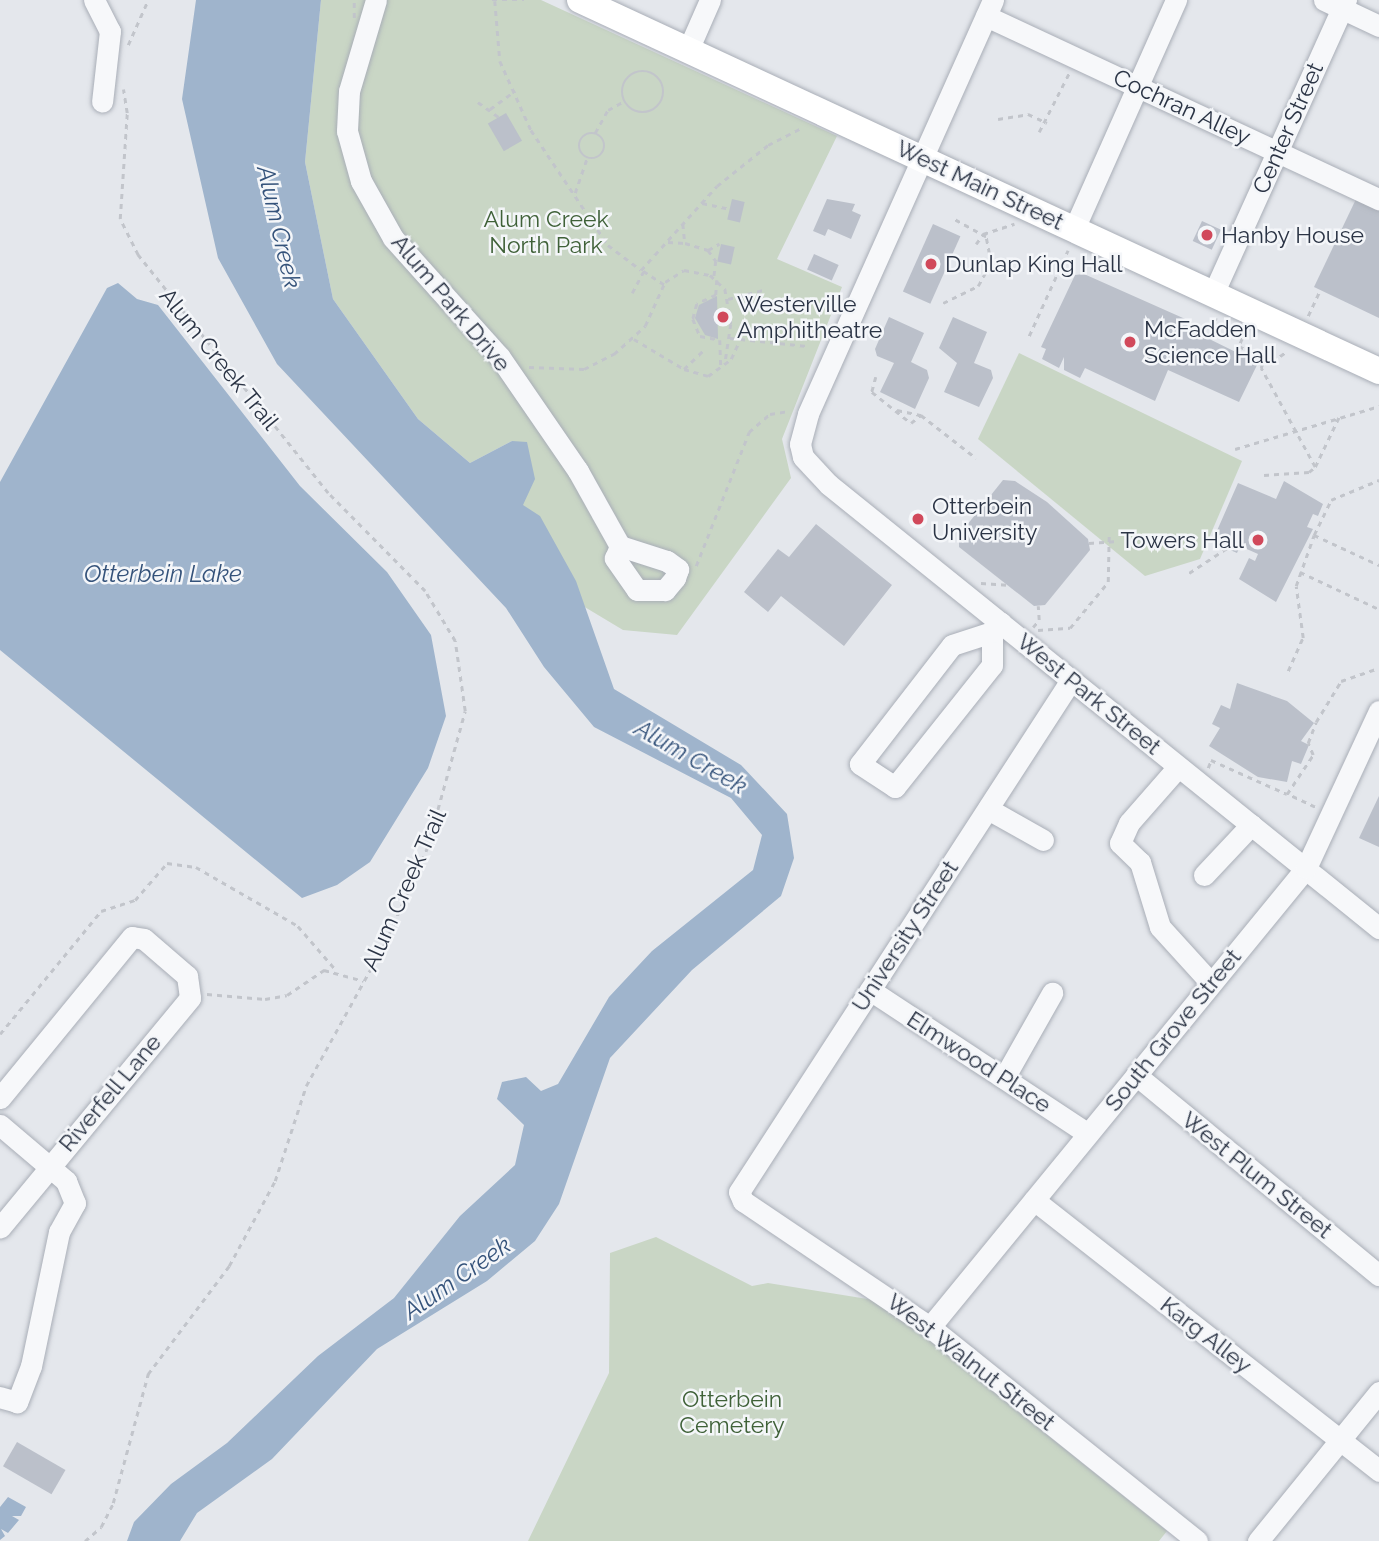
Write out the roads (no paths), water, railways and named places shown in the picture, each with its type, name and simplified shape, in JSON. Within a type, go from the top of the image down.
[{"type":"main road","name":"West Main Street","points":[[580,0],[922,158],[1073,235],[1216,302],[1379,371]]},
{"type":"street","points":[[94,0],[110,31],[103,102]]},
{"type":"street","name":"Alum Park Drive","points":[[376,0],[349,91],[347,131],[361,181],[393,238],[505,364],[578,471],[620,546],[678,569],[665,590],[637,590],[615,558],[620,546]]},
{"type":"street","points":[[688,50],[710,0]]},
{"type":"street","points":[[1073,235],[1135,85],[1176,0]]},
{"type":"street","points":[[1338,3],[1379,26]]},
{"type":"street","name":"Center Street","points":[[1216,302],[1338,3]]},
{"type":"street","points":[[922,158],[989,8]]},
{"type":"street","name":"Cochran Alley","points":[[989,8],[1076,58],[1379,199]]},
{"type":"street","name":"West Park Street","points":[[922,158],[808,414],[800,444],[803,457],[828,484],[997,628],[1071,680],[1379,928]]},
{"type":"street","points":[[997,628],[992,664],[895,786],[860,764],[952,645],[997,628]]},
{"type":"street","name":"University Street","points":[[739,1192],[1071,680]]},
{"type":"street","name":"South Grove Street","points":[[930,1327],[1306,868],[1379,711]]},
{"type":"street","points":[[1178,766],[1129,823],[1120,843],[1140,862],[1160,927],[1211,984]]},
{"type":"street","points":[[988,809],[1043,840]]},
{"type":"street","points":[[1204,875],[1251,825]]},
{"type":"street","name":"Riverfell Lane","points":[[0,1098],[132,937],[144,939],[187,976],[190,998],[0,1228]]},
{"type":"street","name":"Elmwood Place","points":[[870,990],[1088,1134]]},
{"type":"street","points":[[1004,1078],[1052,993]]},
{"type":"street","name":"West Plum Street","points":[[1136,1075],[1379,1275]]},
{"type":"street","points":[[0,1125],[50,1165],[74,1189],[75,1203],[59,1232],[31,1366],[17,1402],[0,1397]]},
{"type":"street","name":"West Walnut Street","points":[[739,1192],[743,1201],[930,1327],[1187,1538]]},
{"type":"street","name":"Karg Alley","points":[[1034,1200],[1379,1471]]},
{"type":"street","points":[[1258,1541],[1379,1392]]},
{"type":"water","name":"Alum Creek","points":[[196,0],[321,0],[305,162],[333,299],[418,419],[470,463],[512,441],[527,442],[535,479],[523,505],[540,516],[576,581],[614,689],[741,765],[787,814],[794,858],[781,896],[692,970],[610,1058],[559,1204],[535,1241],[487,1281],[377,1349],[272,1459],[197,1513],[180,1541],[127,1541],[134,1522],[171,1484],[227,1443],[318,1356],[394,1298],[460,1216],[515,1165],[524,1125],[497,1099],[502,1082],[526,1077],[541,1091],[558,1084],[609,997],[652,951],[753,870],[762,835],[731,798],[594,727],[544,667],[506,608],[277,364],[218,258],[182,99]]},
{"type":"water","name":"Otterbein Lake","points":[[118,283],[137,299],[158,305],[300,486],[387,572],[431,635],[446,716],[428,768],[370,862],[337,885],[302,898],[0,650],[0,482],[107,288]]},
{"type":"water","points":[[8,1497],[26,1507],[21,1516],[12,1516],[19,1520],[8,1533],[1,1529],[5,1536],[0,1540],[0,1507]]},
{"type":"place","name":"Hanby House","points":[[1207,235]]},
{"type":"place","name":"Dunlap King Hall","points":[[931,264]]},
{"type":"place","name":"Westerville Amphitheatre","points":[[723,317]]},
{"type":"place","name":"McFadden Science Hall","points":[[1130,342]]},
{"type":"place","name":"Otterbein University","points":[[918,519]]},
{"type":"place","name":"Towers Hall","points":[[1258,540]]},
{"type":"park label","name":"Alum Creek North Park","points":[[546,232]]},
{"type":"park label","name":"Otterbein Cemetery","points":[[732,1412]]}]
